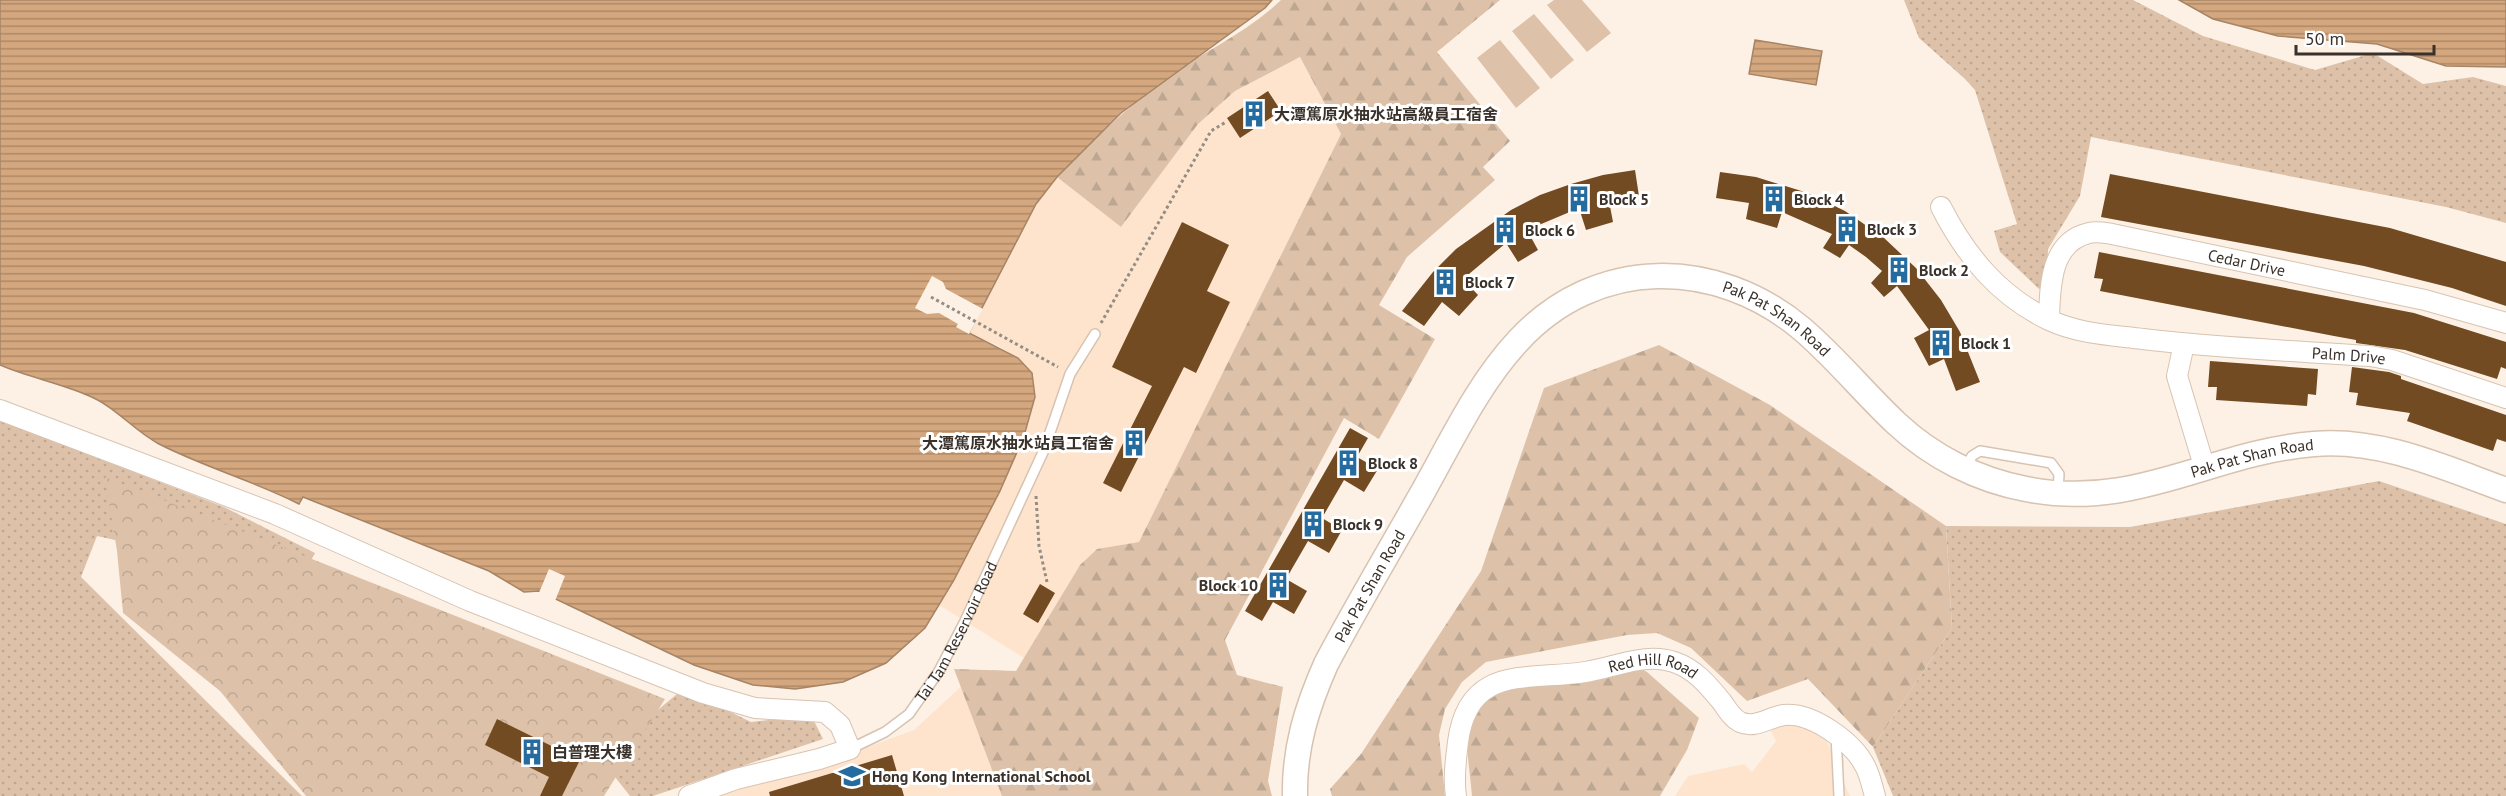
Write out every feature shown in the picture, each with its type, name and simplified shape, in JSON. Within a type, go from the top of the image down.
[{"type":"street","name":"Palm Drive","points":[[1941,207],[1955,236],[1974,262],[1996,285],[2021,304],[2068,327],[2088,332],[2184,344],[2370,356],[2392,360],[2506,398]]},
{"type":"street","name":"Cedar Drive","points":[[2049,319],[2049,293],[2054,266],[2060,252],[2073,240],[2090,232],[2112,234],[2425,300],[2506,323]]},
{"type":"street","name":"Pak Pat Shan Road","points":[[1295,796],[1297,749],[1302,726],[1317,684],[1338,641],[1492,373],[1534,324],[1578,295],[1623,279],[1656,275],[1698,278],[1719,283],[1752,296],[1803,330],[1909,435],[1965,469],[2008,485],[2058,493],[2119,492],[2274,449],[2340,443],[2404,455],[2506,490]]},
{"type":"street","points":[[2184,344],[2177,376],[2205,469]]},
{"type":"street","points":[[0,410],[275,514],[470,601],[703,693],[755,708],[825,712],[840,725],[850,748]]},
{"type":"street","name":"Red Hill Road","points":[[1456,796],[1458,743],[1465,711],[1483,691],[1511,679],[1578,673],[1643,659],[1661,659],[1677,663],[1697,675],[1742,723],[1757,724],[1780,716],[1796,716],[1812,720],[1836,735],[1860,758],[1867,770],[1875,796]]},
{"type":"street","name":"Tai Tam Reservoir Road","points":[[689,796],[736,778],[819,759],[850,748]]},
{"type":"lane","name":"Tai Tam Reservoir Road","points":[[850,748],[885,732],[909,714],[939,671],[965,621],[1044,450],[1070,374],[1095,334]]},
{"type":"lane","points":[[1836,735],[1839,796]]},
{"type":"path","points":[[1095,334],[1211,131],[1226,122]]},
{"type":"path","points":[[931,297],[1070,374]]},
{"type":"path","points":[[1028,482],[1038,500],[1039,546],[1047,582]]},
{"type":"shaded area","points":[[0,0],[1272,0],[1265,8],[1121,113],[1057,177],[1036,204],[969,333],[1018,358],[1032,373],[1035,397],[1024,436],[1000,491],[954,580],[925,628],[886,663],[843,682],[795,689],[753,685],[694,665],[539,591],[524,592],[489,571],[303,497],[299,504],[194,460],[159,444],[97,400],[0,365]]},
{"type":"shaded area","points":[[2179,0],[2506,0],[2506,67],[2446,66],[2377,44],[2278,36],[2213,19]]},
{"type":"shaded area","points":[[1755,40],[1822,51],[1816,85],[1749,74]]},
{"type":"shaded area","points":[[1300,57],[1341,134],[1139,542],[1097,549],[1080,565],[1024,658],[939,605],[954,580],[1018,358],[997,345],[969,334],[1036,204],[1057,177],[1121,227],[1198,124],[1235,91]]},
{"type":"shaded area","points":[[967,681],[1013,796],[704,796],[824,763],[914,730]]},
{"type":"shaded area","points":[[1794,723],[1825,738],[1831,750],[1844,760],[1842,779],[1850,796],[1675,796],[1688,776],[1744,764],[1752,772],[1776,741],[1770,729]]},
{"type":"green space","points":[[1281,0],[1500,0],[1437,52],[1510,141],[1483,167],[1495,180],[1407,257],[1379,305],[1435,339],[1379,439],[1344,418],[1225,640],[1237,675],[1283,687],[1268,781],[1272,796],[1002,796],[954,669],[1016,671],[1080,565],[1097,549],[1139,542],[1341,134],[1300,57],[1235,91],[1198,124],[1121,227],[1057,177],[1083,150],[1152,89],[1181,68],[1240,32]]},
{"type":"green space","points":[[1554,0],[1582,0],[1611,33],[1587,52],[1547,5]]},
{"type":"green space","points":[[1904,0],[2133,0],[2203,36],[2315,70],[2373,53],[2423,84],[2473,77],[2506,86],[2506,223],[2446,207],[2091,137],[2080,196],[2048,249],[2047,284],[2039,289],[2000,252],[1994,231],[2017,224],[1975,90],[1919,38]]},
{"type":"green space","points":[[1534,14],[1574,60],[1551,79],[1512,31]]},
{"type":"green space","points":[[1500,40],[1540,88],[1516,108],[1477,58]]},
{"type":"green space","points":[[1659,345],[1770,405],[1946,526],[1952,628],[1873,747],[1808,679],[1747,701],[1691,648],[1657,633],[1627,635],[1486,662],[1462,682],[1445,709],[1439,735],[1445,796],[1332,796],[1330,789],[1361,754],[1481,571],[1544,388]]},
{"type":"green space","points":[[0,420],[224,507],[315,553],[300,581],[97,536],[81,577],[302,796],[0,796]]},
{"type":"green space","points":[[105,477],[665,699],[604,796],[306,796],[220,691],[123,613],[117,551]]},
{"type":"green space","points":[[2379,481],[2506,524],[2506,796],[1893,796],[1873,747],[1952,628],[1946,526],[2130,527]]},
{"type":"green space","points":[[1630,663],[1647,672],[1699,718],[1687,750],[1660,796],[1472,796],[1468,737],[1476,713],[1485,700],[1498,688]]},
{"type":"green space","points":[[683,689],[751,722],[811,715],[823,739],[653,796],[630,796],[600,758]]},
{"type":"pier","points":[[932,276],[943,282],[946,289],[983,309],[969,334],[956,327],[958,324],[939,313],[927,314],[915,308]]},
{"type":"pier","points":[[549,569],[565,576],[555,601],[538,595]]},
{"type":"building","name":"大潭篤原水抽水站高級員工宿舍","points":[[1268,91],[1281,111],[1240,138],[1227,118]]},
{"type":"building","points":[[1635,170],[1639,196],[1609,201],[1613,222],[1586,230],[1579,208],[1527,230],[1538,250],[1518,262],[1506,243],[1463,279],[1478,295],[1459,316],[1442,302],[1424,326],[1402,311],[1433,272],[1456,249],[1511,210],[1540,195],[1571,184],[1603,175]]},
{"type":"building","points":[[1720,172],[1756,177],[1808,193],[1845,211],[1883,237],[1916,268],[1941,300],[1960,332],[1980,382],[1956,391],[1944,359],[1929,366],[1914,338],[1929,330],[1897,286],[1884,297],[1871,283],[1882,271],[1866,257],[1849,245],[1840,258],[1823,248],[1832,234],[1782,212],[1777,228],[1746,219],[1749,203],[1716,198]]},
{"type":"building","points":[[2110,174],[2390,228],[2506,262],[2506,306],[2452,288],[2364,266],[2101,217]]},
{"type":"building","points":[[1182,222],[1229,245],[1207,291],[1230,302],[1196,373],[1184,367],[1121,492],[1103,483],[1152,386],[1112,367]]},
{"type":"building","points":[[2099,252],[2414,313],[2506,342],[2506,369],[2501,367],[2497,379],[2405,350],[2356,343],[2356,340],[2100,291],[2103,279],[2094,278]]},
{"type":"building","points":[[2210,361],[2318,369],[2316,395],[2308,394],[2307,406],[2216,400],[2217,387],[2208,387]]},
{"type":"building","points":[[2352,367],[2389,372],[2401,376],[2401,379],[2506,415],[2506,442],[2497,439],[2493,451],[2407,421],[2410,413],[2356,405],[2358,393],[2349,392]]},
{"type":"building","points":[[1350,428],[1368,438],[1357,457],[1378,469],[1364,492],[1344,480],[1322,518],[1342,530],[1329,553],[1308,541],[1286,579],[1307,591],[1294,614],[1273,602],[1262,621],[1245,611]]},
{"type":"building","points":[[1040,584],[1055,593],[1038,623],[1023,614]]},
{"type":"building","name":"白普理大樓","points":[[497,719],[580,760],[562,796],[540,796],[549,777],[485,745]]},
{"type":"building","points":[[892,755],[904,796],[770,796],[769,792]]},
{"type":"place","name":"大潭篤原水抽水站高級員工宿舍","points":[[1254,114]]},
{"type":"place","name":"Block 5","points":[[1579,199]]},
{"type":"place","name":"Block 4","points":[[1774,199]]},
{"type":"place","name":"Block 3","points":[[1847,229]]},
{"type":"place","name":"Block 6","points":[[1505,230]]},
{"type":"place","name":"Block 2","points":[[1899,270]]},
{"type":"place","name":"Block 7","points":[[1445,282]]},
{"type":"place","name":"Block 1","points":[[1941,343]]},
{"type":"place","name":"大潭篤原水抽水站員工宿舍","points":[[1134,443]]},
{"type":"place","name":"Block 8","points":[[1348,463]]},
{"type":"place","name":"Block 9","points":[[1313,524]]},
{"type":"place","name":"Block 10","points":[[1278,585]]},
{"type":"place","name":"白普理大樓","points":[[532,752]]},
{"type":"place","name":"Hong Kong International School","points":[[852,776]]}]
